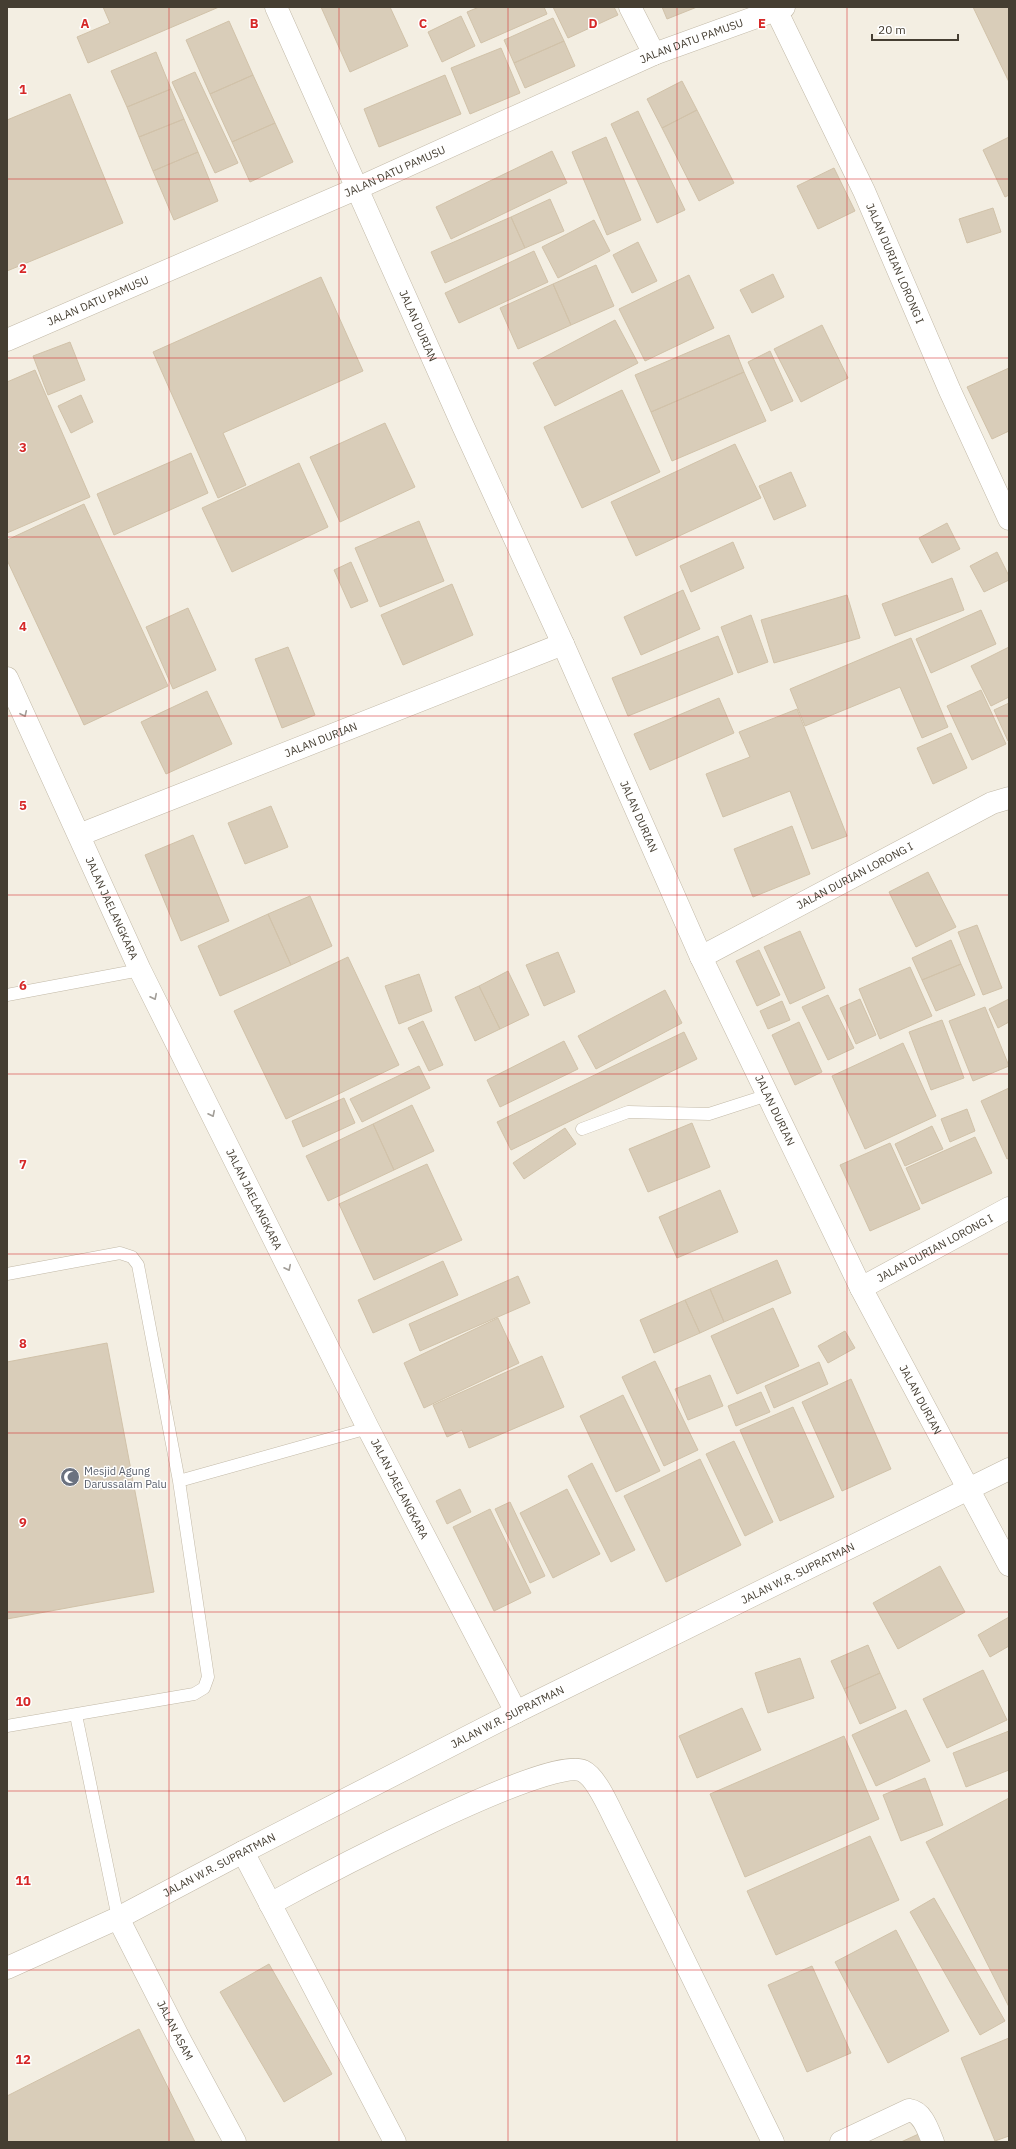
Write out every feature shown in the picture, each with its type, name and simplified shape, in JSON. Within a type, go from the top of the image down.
[{"type":"street","name":"JALAN DURIAN","points":[[276,7],[563,644],[701,957],[861,1288],[1009,1565]]},
{"type":"street","points":[[630,7],[654,54]]},
{"type":"street","name":"JALAN DATU PAMUSU","points":[[7,340],[358,188],[654,54],[780,9]]},
{"type":"street","name":"JALAN DURIAN LORONG I","points":[[780,9],[864,191],[950,391],[1009,519]]},
{"type":"street","name":"JALAN DURIAN","points":[[79,834],[563,644]]},
{"type":"street","name":"JALAN JAELANGKARA","points":[[7,678],[140,970],[368,1428],[516,1712]]},
{"type":"street","name":"JALAN DURIAN LORONG I","points":[[701,957],[985,807],[1009,798]]},
{"type":"street","name":"JALAN DURIAN LORONG I","points":[[861,1288],[1009,1208]]},
{"type":"street","name":"JALAN W.R. SUPRATMAN","points":[[7,1968],[118,1918],[516,1712],[1009,1469]]},
{"type":"street","points":[[270,1904],[353,1860],[457,1810],[550,1772],[582,1770],[593,1779],[620,1829],[773,2142]]},
{"type":"street","points":[[243,1852],[395,2142]]},
{"type":"street","name":"JALAN ASAM","points":[[118,1918],[180,2040],[235,2142]]},
{"type":"street","points":[[841,2142],[909,2110],[916,2111],[920,2116],[933,2142]]},
{"type":"lane","points":[[7,995],[140,970]]},
{"type":"lane","points":[[582,1129],[628,1112],[709,1114],[768,1095]]},
{"type":"lane","points":[[7,1274],[120,1253],[132,1257],[138,1265],[179,1481],[208,1677],[204,1688],[194,1694],[7,1726]]},
{"type":"lane","points":[[179,1481],[368,1428]]},
{"type":"lane","points":[[76,1715],[118,1918]]},
{"type":"building","points":[[103,7],[219,7],[88,63],[77,37],[110,23]]},
{"type":"building","points":[[321,7],[390,7],[408,46],[350,72]]},
{"type":"building","points":[[479,7],[544,7],[547,14],[481,43],[467,12]]},
{"type":"building","points":[[553,7],[614,7],[618,15],[568,38]]},
{"type":"building","points":[[662,7],[697,7],[667,19]]},
{"type":"building","points":[[973,7],[1009,7],[1009,82]]},
{"type":"building","points":[[461,16],[475,46],[442,62],[428,32]]},
{"type":"building","points":[[553,18],[564,41],[514,63],[504,40]]},
{"type":"building","points":[[229,21],[253,75],[210,94],[186,40]]},
{"type":"building","points":[[564,41],[575,66],[525,88],[514,63]]},
{"type":"building","points":[[501,48],[520,93],[470,114],[451,68]]},
{"type":"building","points":[[156,52],[171,89],[127,107],[111,71]]},
{"type":"building","points":[[195,72],[238,163],[215,173],[172,82]]},
{"type":"building","points":[[253,75],[275,123],[232,142],[210,94]]},
{"type":"building","points":[[445,75],[461,114],[379,147],[364,109]]},
{"type":"building","points":[[682,81],[697,110],[662,128],[647,99]]},
{"type":"building","points":[[171,89],[184,119],[139,137],[127,107]]},
{"type":"building","points":[[70,94],[123,223],[7,271],[7,120]]},
{"type":"building","points":[[697,110],[734,183],[699,201],[662,128]]},
{"type":"building","points":[[638,111],[685,210],[657,223],[611,124]]},
{"type":"building","points":[[184,119],[198,152],[153,171],[139,137]]},
{"type":"building","points":[[275,123],[293,162],[250,182],[232,142]]},
{"type":"building","points":[[606,137],[641,220],[607,235],[572,152]]},
{"type":"building","points":[[1009,137],[1009,195],[1005,197],[983,150]]},
{"type":"building","points":[[552,151],[567,183],[451,239],[436,207]]},
{"type":"building","points":[[198,152],[218,201],[174,220],[153,171]]},
{"type":"building","points":[[834,168],[855,211],[818,229],[797,186]]},
{"type":"building","points":[[550,199],[564,231],[525,248],[511,217]]},
{"type":"building","points":[[993,208],[1001,232],[967,243],[959,219]]},
{"type":"building","points":[[511,217],[525,248],[445,283],[431,252]]},
{"type":"building","points":[[594,220],[610,251],[558,278],[542,247]]},
{"type":"building","points":[[638,242],[657,281],[632,293],[613,255]]},
{"type":"building","points":[[534,251],[548,282],[459,323],[445,293]]},
{"type":"building","points":[[596,265],[614,306],[571,325],[553,284]]},
{"type":"building","points":[[773,274],[784,297],[752,313],[740,290]]},
{"type":"building","points":[[689,275],[714,328],[645,361],[619,309]]},
{"type":"building","points":[[321,277],[363,371],[223,433],[246,485],[218,498],[153,352]]},
{"type":"building","points":[[553,284],[571,325],[518,349],[500,308]]},
{"type":"building","points":[[615,320],[638,363],[555,406],[533,363]]},
{"type":"building","points":[[822,325],[848,378],[801,402],[774,349]]},
{"type":"building","points":[[729,335],[744,372],[651,412],[635,375]]},
{"type":"building","points":[[70,342],[85,380],[48,395],[33,356]]},
{"type":"building","points":[[770,351],[793,401],[771,411],[748,362]]},
{"type":"building","points":[[1009,368],[1009,431],[992,439],[967,387]]},
{"type":"building","points":[[35,370],[90,497],[7,533],[7,382]]},
{"type":"building","points":[[744,372],[766,421],[672,461],[651,412]]},
{"type":"building","points":[[622,390],[660,472],[582,508],[544,427]]},
{"type":"building","points":[[81,395],[93,422],[71,433],[58,406]]},
{"type":"building","points":[[385,423],[415,487],[340,522],[310,457]]},
{"type":"building","points":[[735,444],[761,498],[636,556],[611,502]]},
{"type":"building","points":[[191,453],[208,493],[114,535],[97,494]]},
{"type":"building","points":[[299,463],[328,527],[232,572],[202,508]]},
{"type":"building","points":[[791,472],[806,506],[774,520],[759,486]]},
{"type":"building","points":[[84,504],[168,686],[84,725],[7,560],[7,540]]},
{"type":"building","points":[[419,521],[444,581],[380,607],[355,548]]},
{"type":"building","points":[[947,523],[960,549],[932,563],[919,538]]},
{"type":"building","points":[[733,542],[744,568],[691,592],[680,566]]},
{"type":"building","points":[[997,552],[1009,576],[1009,580],[984,592],[970,566]]},
{"type":"building","points":[[351,562],[368,601],[351,608],[334,570]]},
{"type":"building","points":[[952,578],[964,610],[895,636],[882,604]]},
{"type":"building","points":[[452,584],[473,635],[403,665],[381,615]]},
{"type":"building","points":[[683,590],[700,629],[641,655],[624,617]]},
{"type":"building","points":[[847,595],[860,638],[774,663],[761,620]]},
{"type":"building","points":[[188,608],[216,670],[173,689],[146,627]]},
{"type":"building","points":[[981,610],[996,644],[931,673],[916,639]]},
{"type":"building","points":[[751,615],[768,662],[738,673],[721,627]]},
{"type":"building","points":[[718,636],[733,674],[628,716],[612,678]]},
{"type":"building","points":[[911,638],[948,727],[922,738],[900,687],[805,726],[790,689]]},
{"type":"building","points":[[288,647],[315,715],[282,728],[255,659]]},
{"type":"building","points":[[1009,647],[1009,697],[991,706],[971,666]]},
{"type":"building","points":[[981,690],[1006,744],[972,760],[947,706]]},
{"type":"building","points":[[207,691],[232,744],[166,774],[141,722]]},
{"type":"building","points":[[719,698],[734,733],[650,770],[634,734]]},
{"type":"building","points":[[1009,703],[1009,740],[1008,741],[994,710]]},
{"type":"building","points":[[797,709],[847,836],[812,849],[790,791],[723,817],[706,774],[750,757],[739,732]]},
{"type":"building","points":[[951,733],[967,768],[933,784],[917,748]]},
{"type":"building","points":[[271,806],[288,847],[245,864],[228,823]]},
{"type":"building","points":[[792,826],[810,874],[753,897],[734,849]]},
{"type":"building","points":[[193,835],[229,921],[181,941],[145,855]]},
{"type":"building","points":[[928,872],[956,927],[916,947],[889,892]]},
{"type":"building","points":[[310,896],[332,946],[291,965],[268,914]]},
{"type":"building","points":[[268,914],[291,965],[220,996],[198,946]]},
{"type":"building","points":[[977,925],[1002,988],[983,995],[958,932]]},
{"type":"building","points":[[800,931],[825,988],[790,1004],[764,947]]},
{"type":"building","points":[[951,940],[961,964],[922,980],[912,958]]},
{"type":"building","points":[[759,950],[780,995],[757,1006],[736,961]]},
{"type":"building","points":[[558,952],[575,992],[544,1006],[526,965]]},
{"type":"building","points":[[348,957],[399,1065],[286,1119],[234,1011]]},
{"type":"building","points":[[961,964],[975,995],[936,1011],[922,980]]},
{"type":"building","points":[[910,967],[932,1016],[880,1039],[859,989]]},
{"type":"building","points":[[508,971],[529,1015],[500,1029],[479,986]]},
{"type":"building","points":[[419,974],[432,1011],[399,1024],[385,986]]},
{"type":"building","points":[[479,986],[500,1029],[475,1041],[455,997]]},
{"type":"building","points":[[665,990],[682,1023],[596,1069],[578,1036]]},
{"type":"building","points":[[828,995],[854,1048],[828,1060],[802,1007]]},
{"type":"building","points":[[860,999],[876,1035],[856,1044],[840,1008]]},
{"type":"building","points":[[1009,999],[1009,1022],[998,1028],[989,1009]]},
{"type":"building","points":[[782,1001],[790,1020],[768,1029],[760,1011]]},
{"type":"building","points":[[985,1007],[1009,1066],[973,1081],[949,1021]]},
{"type":"building","points":[[942,1020],[964,1078],[931,1090],[909,1032]]},
{"type":"building","points":[[423,1021],[443,1065],[429,1071],[408,1028]]},
{"type":"building","points":[[799,1022],[822,1072],[795,1085],[772,1035]]},
{"type":"building","points":[[684,1032],[697,1059],[511,1150],[497,1122]]},
{"type":"building","points":[[564,1041],[578,1069],[500,1107],[487,1080]]},
{"type":"building","points":[[903,1043],[936,1116],[865,1149],[832,1076]]},
{"type":"building","points":[[419,1066],[430,1088],[362,1122],[350,1099]]},
{"type":"building","points":[[1009,1088],[1009,1158],[1007,1159],[981,1101]]},
{"type":"building","points":[[344,1098],[355,1123],[303,1147],[292,1121]]},
{"type":"building","points":[[412,1105],[434,1151],[394,1170],[373,1124]]},
{"type":"building","points":[[967,1109],[975,1131],[950,1142],[941,1119]]},
{"type":"building","points":[[692,1123],[710,1167],[648,1192],[629,1149]]},
{"type":"building","points":[[373,1124],[394,1170],[328,1201],[306,1156]]},
{"type":"building","points":[[932,1126],[943,1149],[905,1166],[895,1144]]},
{"type":"building","points":[[565,1128],[576,1144],[524,1179],[513,1163]]},
{"type":"building","points":[[975,1137],[992,1173],[922,1204],[906,1168]]},
{"type":"building","points":[[890,1143],[920,1209],[870,1231],[840,1165]]},
{"type":"building","points":[[427,1164],[462,1240],[374,1280],[339,1204]]},
{"type":"building","points":[[720,1190],[738,1232],[677,1258],[659,1217]]},
{"type":"building","points":[[777,1260],[791,1293],[724,1322],[710,1289]]},
{"type":"building","points":[[443,1261],[458,1295],[373,1333],[358,1300]]},
{"type":"building","points":[[518,1276],[530,1303],[420,1351],[409,1324]]},
{"type":"building","points":[[710,1289],[724,1322],[700,1333],[685,1300]]},
{"type":"building","points":[[685,1300],[700,1333],[654,1353],[640,1320]]},
{"type":"building","points":[[773,1308],[799,1366],[737,1394],[711,1336]]},
{"type":"building","points":[[498,1318],[519,1363],[424,1408],[404,1363]]},
{"type":"building","points":[[845,1331],[855,1348],[828,1363],[818,1346]]},
{"type":"building","name":"Mesjid Agung Darussalam Palu","points":[[107,1343],[154,1592],[7,1619],[7,1362]]},
{"type":"building","points":[[542,1356],[564,1407],[469,1448],[462,1430],[447,1437],[433,1405]]},
{"type":"building","points":[[655,1361],[698,1450],[664,1466],[622,1377]]},
{"type":"building","points":[[819,1362],[828,1384],[774,1408],[765,1386]]},
{"type":"building","points":[[710,1375],[723,1406],[688,1420],[675,1389]]},
{"type":"building","points":[[851,1379],[891,1469],[842,1491],[802,1402]]},
{"type":"building","points":[[761,1392],[770,1412],[736,1426],[728,1406]]},
{"type":"building","points":[[623,1395],[660,1471],[616,1492],[580,1416]]},
{"type":"building","points":[[793,1407],[834,1497],[780,1521],[740,1430]]},
{"type":"building","points":[[734,1441],[773,1522],[745,1536],[706,1454]]},
{"type":"building","points":[[700,1459],[741,1545],[666,1582],[624,1496]]},
{"type":"building","points":[[592,1463],[635,1550],[611,1562],[568,1476]]},
{"type":"building","points":[[460,1489],[471,1512],[447,1524],[436,1501]]},
{"type":"building","points":[[567,1489],[600,1554],[553,1578],[520,1513]]},
{"type":"building","points":[[510,1502],[545,1576],[530,1583],[495,1509]]},
{"type":"building","points":[[490,1509],[531,1593],[494,1611],[453,1527]]},
{"type":"building","points":[[940,1566],[965,1612],[898,1649],[873,1603]]},
{"type":"building","points":[[1009,1617],[1009,1646],[990,1657],[978,1635]]},
{"type":"building","points":[[868,1645],[880,1673],[844,1689],[831,1661]]},
{"type":"building","points":[[800,1658],[814,1698],[768,1713],[755,1673]]},
{"type":"building","points":[[983,1670],[1007,1720],[947,1748],[923,1699]]},
{"type":"building","points":[[880,1673],[896,1708],[860,1724],[844,1689]]},
{"type":"building","points":[[742,1708],[761,1750],[697,1778],[679,1736]]},
{"type":"building","points":[[906,1710],[930,1761],[876,1786],[852,1735]]},
{"type":"building","points":[[1009,1731],[1009,1770],[966,1787],[953,1753]]},
{"type":"building","points":[[844,1736],[879,1819],[745,1877],[710,1794]]},
{"type":"building","points":[[925,1778],[943,1825],[901,1841],[883,1795]]},
{"type":"building","points":[[1009,1798],[1009,2007],[926,1842]]},
{"type":"building","points":[[870,1836],[899,1900],[776,1955],[747,1891]]},
{"type":"building","points":[[934,1898],[1005,2021],[980,2035],[910,1912]]},
{"type":"building","points":[[896,1930],[949,2031],[888,2063],[835,1962]]},
{"type":"building","points":[[269,1964],[332,2074],[284,2102],[220,1992]]},
{"type":"building","points":[[812,1966],[851,2053],[807,2072],[768,1985]]},
{"type":"building","points":[[139,2029],[195,2142],[7,2142],[7,2096]]},
{"type":"building","points":[[1009,2038],[1009,2136],[995,2141],[961,2058]]},
{"type":"building","points":[[923,2132],[927,2142],[901,2142]]},
{"type":"place","name":"Mesjid Agung Darussalam Palu","points":[[70,1477]]}]
